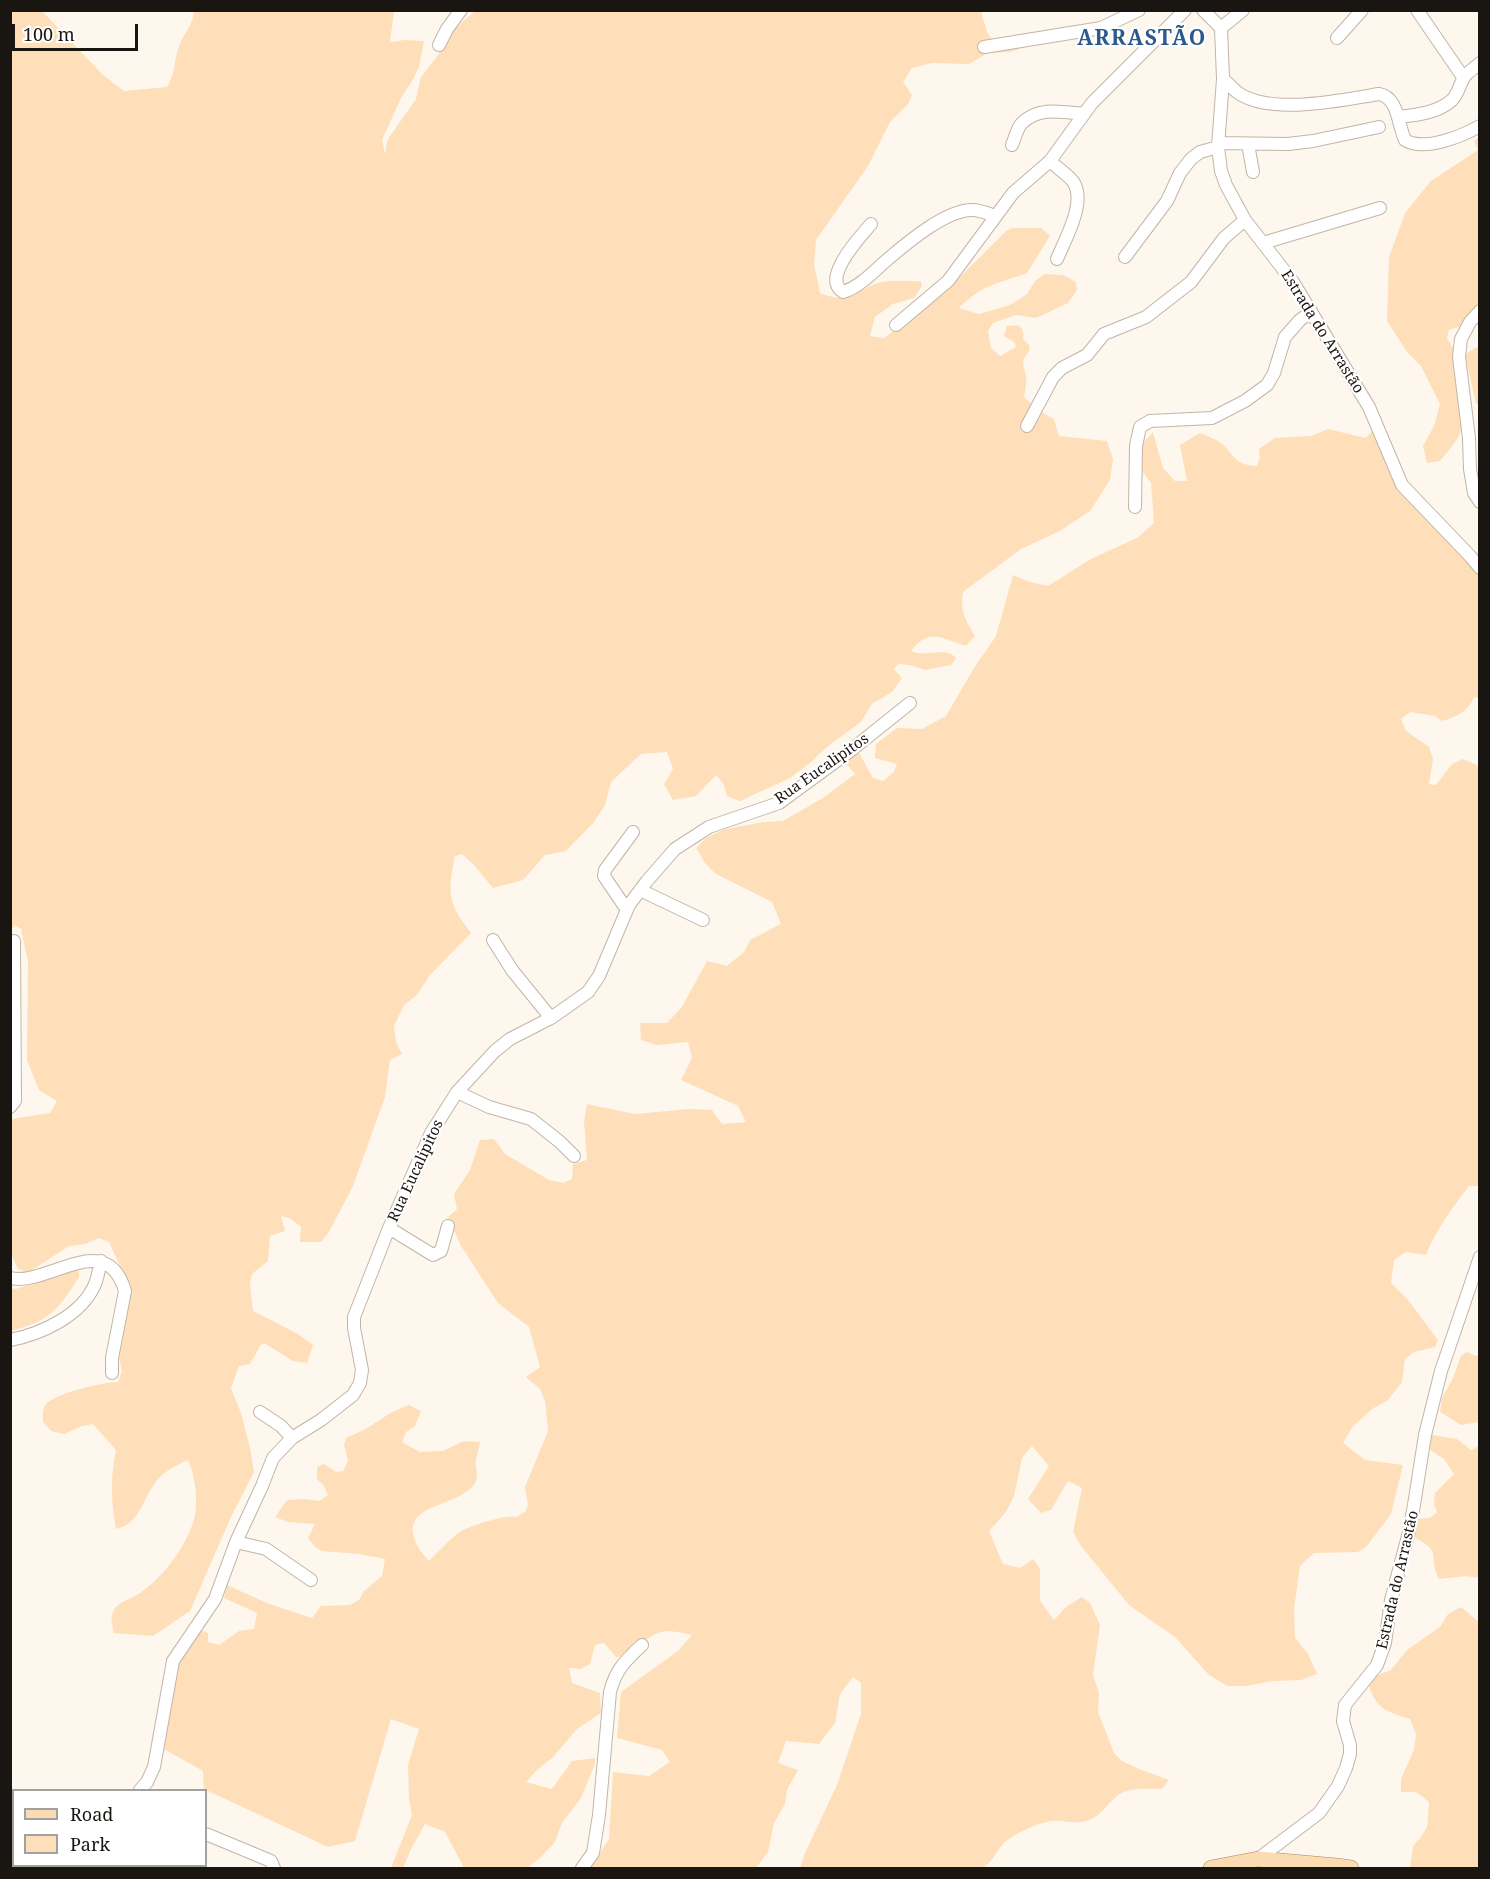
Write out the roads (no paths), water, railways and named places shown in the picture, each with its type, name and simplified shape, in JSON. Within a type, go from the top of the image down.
[{"type":"main road","points":[[1210,1869],[1258,1859],[1293,1865],[1351,1869]]},
{"type":"street","points":[[439,45],[461,10]]},
{"type":"street","points":[[984,47],[1101,28],[1139,10]]},
{"type":"street","points":[[896,325],[948,281],[1013,193],[1050,161],[1092,103],[1185,10]]},
{"type":"street","points":[[1203,10],[1221,28],[1244,10]]},
{"type":"street","points":[[1337,38],[1362,10]]},
{"type":"street","points":[[1417,10],[1463,77]]},
{"type":"street","name":"Estrada do Arrastão","points":[[1221,28],[1223,79],[1218,145],[1220,165],[1226,185],[1245,220],[1293,282],[1369,407],[1402,485],[1479,568]]},
{"type":"street","points":[[1398,117],[1429,112],[1444,106],[1460,89],[1463,77],[1479,63]]},
{"type":"street","points":[[1223,79],[1242,95],[1282,105],[1383,95],[1392,101],[1406,140],[1421,145],[1464,135],[1479,126]]},
{"type":"street","points":[[1012,145],[1021,124],[1032,116],[1048,110],[1084,114]]},
{"type":"street","points":[[1125,257],[1167,201],[1180,173],[1200,152],[1218,145],[1313,141],[1379,128]]},
{"type":"street","points":[[1248,144],[1253,172]]},
{"type":"street","points":[[1050,161],[1074,183],[1078,202],[1075,216],[1057,259]]},
{"type":"street","points":[[1263,243],[1380,208]]},
{"type":"street","points":[[871,224],[848,249],[837,274],[836,283],[843,292],[949,216],[972,210],[995,216]]},
{"type":"street","points":[[1027,426],[1043,400],[1053,377],[1062,368],[1087,355],[1104,334],[1146,317],[1191,282],[1224,238],[1245,220]]},
{"type":"street","points":[[1479,311],[1470,321],[1461,339],[1459,357],[1469,438],[1470,469],[1474,493],[1479,502]]},
{"type":"street","points":[[1135,507],[1136,446],[1140,427],[1150,420],[1212,418],[1245,401],[1267,385],[1274,373],[1285,337],[1300,320],[1311,312]]},
{"type":"street","name":"Rua Eucalipitos","points":[[142,1789],[154,1767],[173,1661],[215,1599],[236,1542],[273,1458],[292,1438],[321,1420],[353,1395],[360,1383],[362,1370],[354,1317],[389,1228],[431,1133],[457,1092],[495,1051],[510,1040],[551,1018],[588,992],[599,976],[627,910],[640,890],[675,849],[709,826],[779,803],[910,703]]},
{"type":"street","points":[[627,910],[604,876],[605,870],[633,832]]},
{"type":"street","points":[[640,890],[703,920]]},
{"type":"street","points":[[493,940],[512,970],[551,1018]]},
{"type":"street","points":[[10,1107],[15,1101],[14,941]]},
{"type":"street","points":[[457,1092],[489,1107],[531,1119],[574,1156]]},
{"type":"street","points":[[389,1228],[433,1255],[441,1251],[448,1226]]},
{"type":"street","name":"Estrada do Arrastão","points":[[1258,1859],[1319,1813],[1338,1786],[1346,1768],[1350,1745],[1343,1721],[1345,1705],[1377,1665],[1385,1643],[1391,1600],[1408,1536],[1428,1425],[1441,1371],[1479,1257]]},
{"type":"street","points":[[10,1278],[26,1279],[73,1263],[101,1261],[112,1268],[122,1280],[125,1290],[112,1358],[112,1373]]},
{"type":"street","points":[[10,1340],[32,1336],[82,1304],[95,1284],[101,1261]]},
{"type":"street","points":[[261,1412],[281,1426],[292,1438]]},
{"type":"street","points":[[236,1542],[266,1549],[311,1580]]},
{"type":"street","points":[[582,1869],[593,1853],[599,1815],[610,1692],[614,1676],[623,1663],[642,1645]]},
{"type":"street","points":[[207,1834],[271,1861],[274,1869]]},
{"type":"district","name":"ARRASTÃO","points":[[1142,39]]}]
